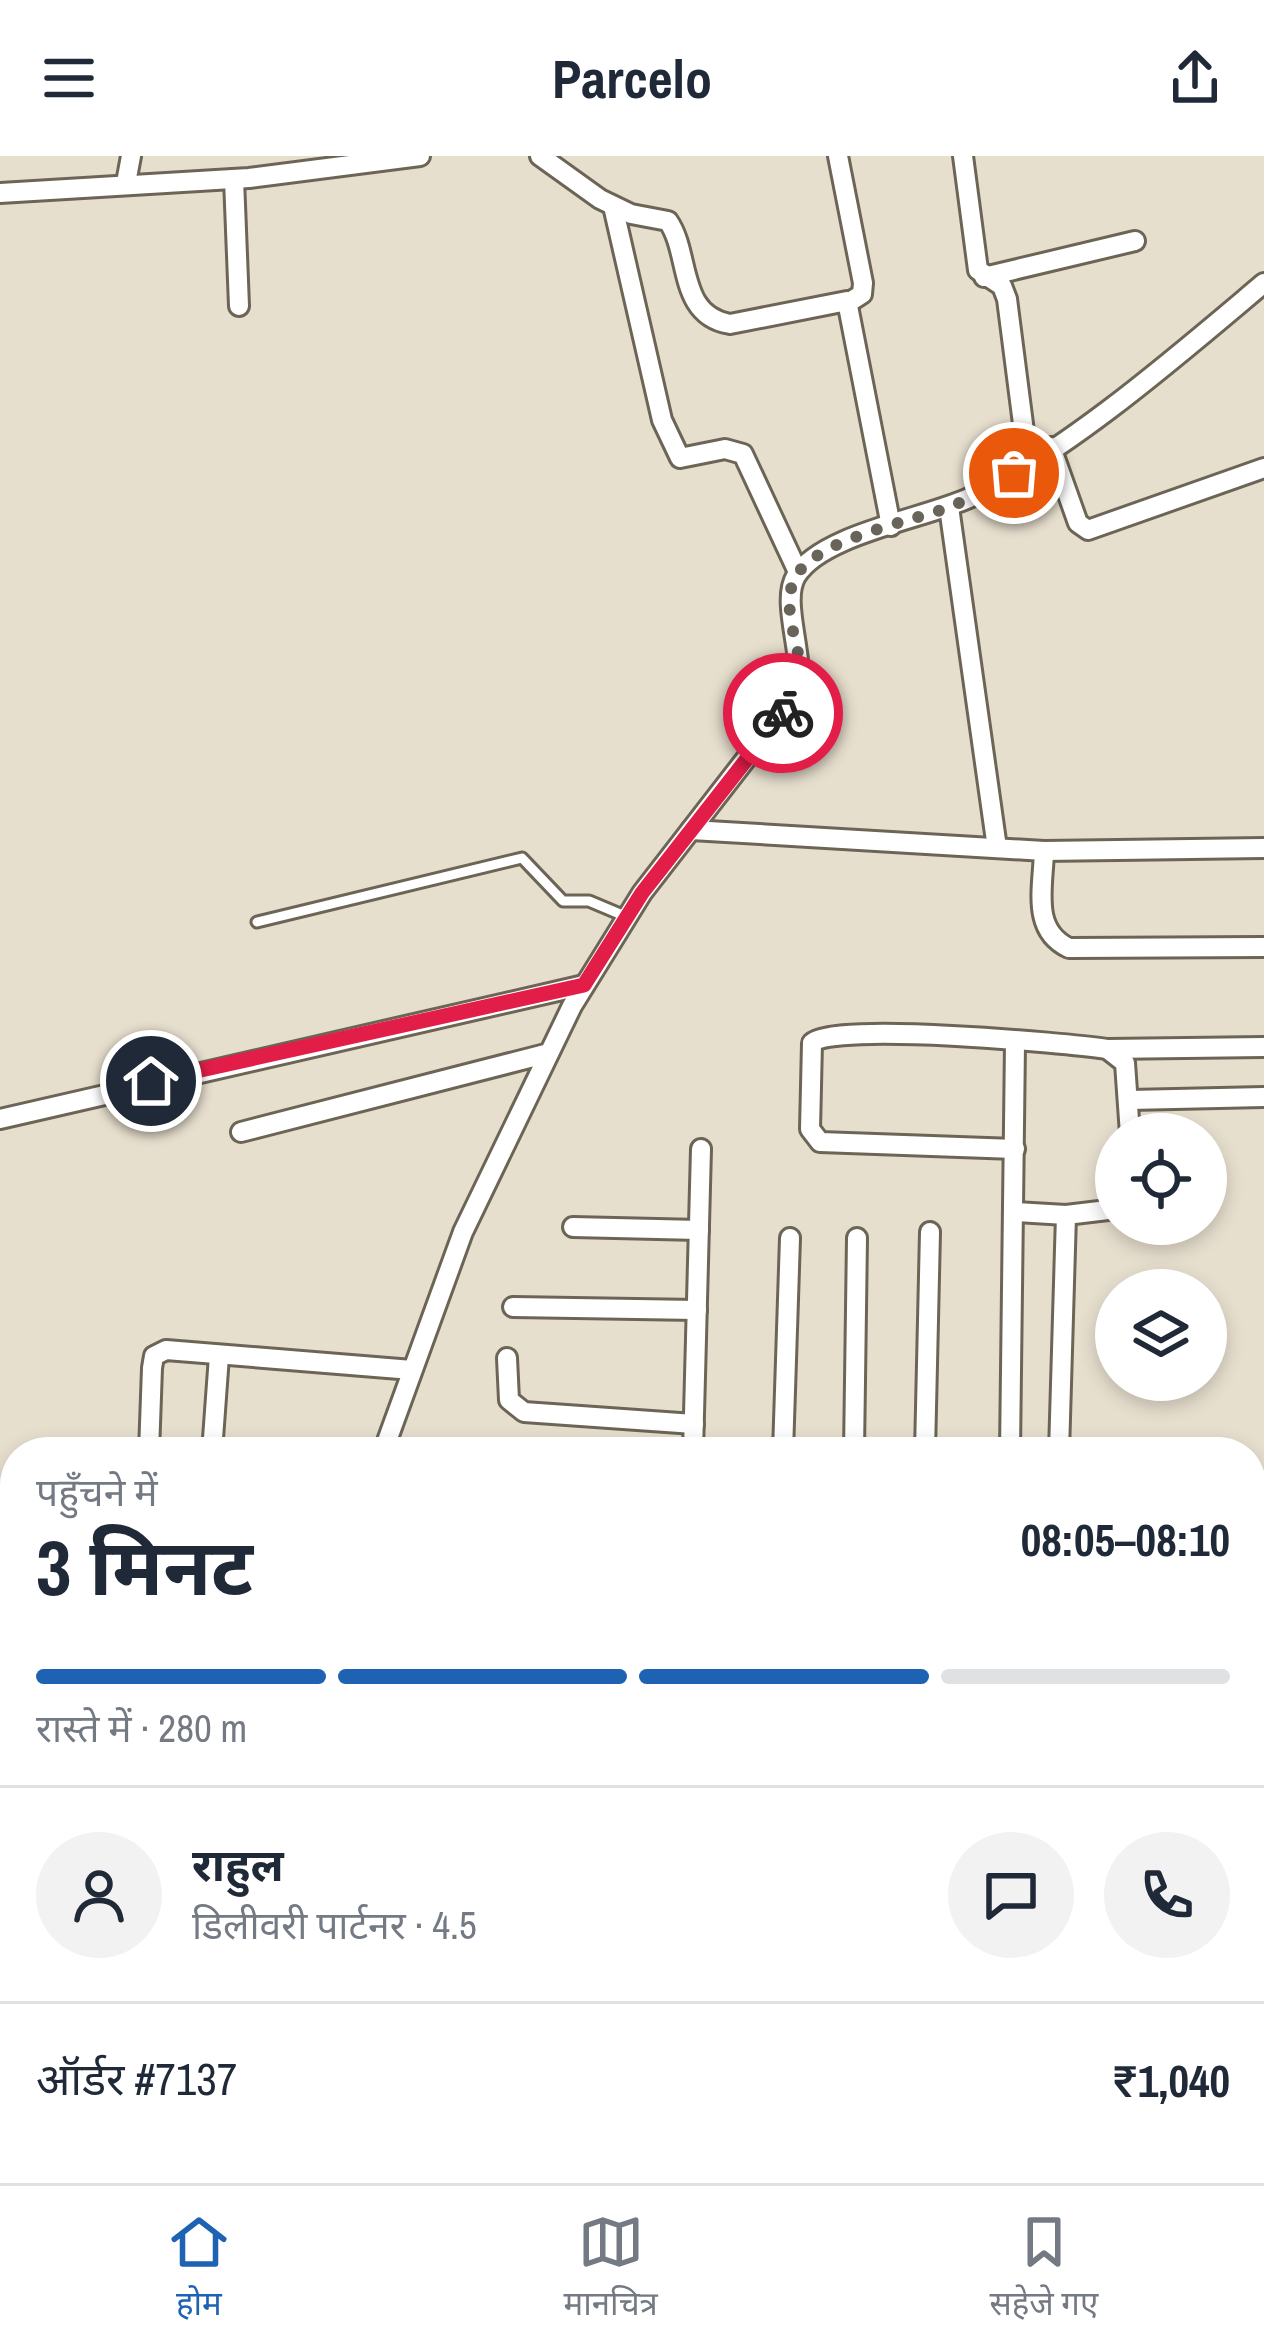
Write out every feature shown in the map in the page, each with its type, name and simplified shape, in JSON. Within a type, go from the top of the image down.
[{"type":"street","points":[[127,183],[131,156]]},
{"type":"street","points":[[0,193],[235,178],[420,156]]},
{"type":"street","points":[[540,156],[613,206],[672,226],[693,298],[717,322],[730,324],[848,303],[862,294],[838,156]]},
{"type":"street","points":[[963,156],[984,277]]},
{"type":"street","points":[[235,178],[239,306]]},
{"type":"street","points":[[613,206],[662,420],[674,451],[680,458],[725,449],[743,454],[798,572]]},
{"type":"street","points":[[984,277],[1135,241]]},
{"type":"street","points":[[984,277],[1002,286],[1007,298],[1028,463]]},
{"type":"street","points":[[388,1437],[463,1232],[584,985],[627,917],[797,693],[802,673],[790,601],[798,572],[826,550],[949,507],[1028,463],[1186,348],[1264,283]]},
{"type":"street","points":[[848,303],[891,526]]},
{"type":"street","points":[[1051,447],[1078,523],[1088,530],[1264,468]]},
{"type":"street","points":[[949,507],[997,848]]},
{"type":"street","points":[[692,830],[1044,851],[1264,848]]},
{"type":"street","points":[[1044,851],[1042,927],[1051,939],[1069,947],[1264,947]]},
{"type":"street","points":[[0,1119],[584,985]]},
{"type":"street","points":[[1015,1149],[820,1142],[810,1129],[812,1043],[830,1033],[1107,1049],[1264,1047]]},
{"type":"street","points":[[1010,1437],[1016,1043]]},
{"type":"street","points":[[1107,1049],[1125,1063],[1130,1113]]},
{"type":"street","points":[[242,1132],[549,1053]]},
{"type":"street","points":[[1130,1100],[1264,1097]]},
{"type":"street","points":[[694,1437],[701,1149]]},
{"type":"street","points":[[1015,1212],[1095,1212]]},
{"type":"street","points":[[1059,1437],[1066,1215]]},
{"type":"street","points":[[573,1227],[699,1230]]},
{"type":"street","points":[[925,1437],[930,1232]]},
{"type":"street","points":[[783,1437],[790,1238]]},
{"type":"street","points":[[854,1437],[857,1238]]},
{"type":"street","points":[[513,1306],[697,1310]]},
{"type":"street","points":[[150,1437],[154,1356],[166,1350],[412,1370]]},
{"type":"street","points":[[213,1437],[219,1356]]},
{"type":"street","points":[[507,1358],[509,1400],[524,1412],[694,1424]]},
{"type":"lane","points":[[257,922],[522,858],[540,871],[563,901],[589,901],[627,917]]},
{"type":"way so far","points":[[783,713],[797,693],[802,673],[790,601],[798,572],[826,550],[949,507],[1014,473]]},
{"type":"route","points":[[151,1081],[584,985],[642,893],[783,713]]}]
